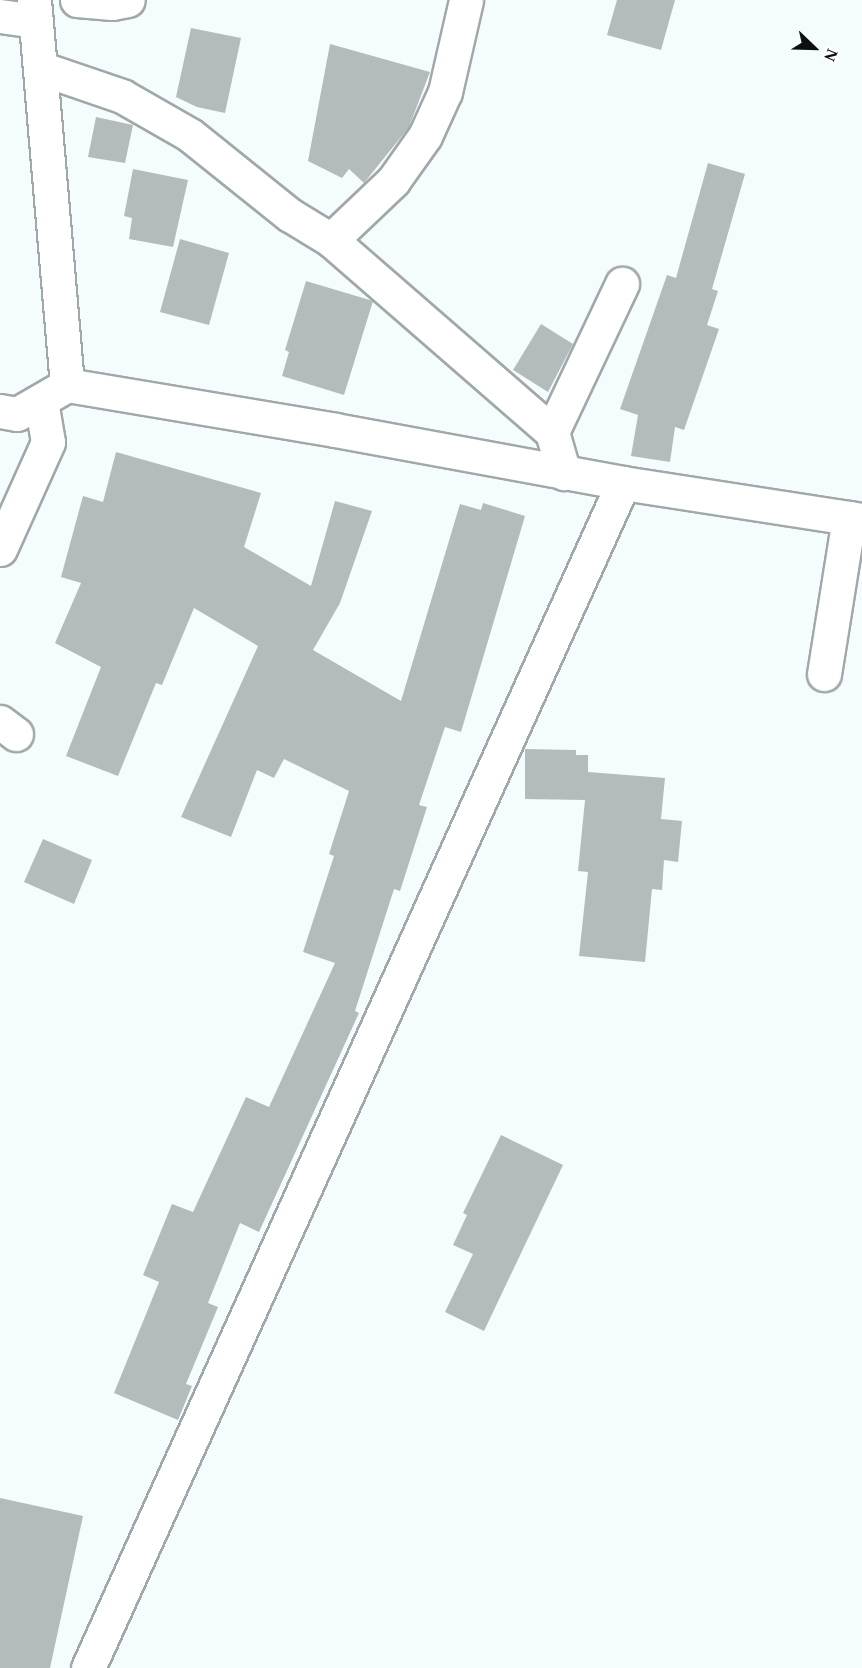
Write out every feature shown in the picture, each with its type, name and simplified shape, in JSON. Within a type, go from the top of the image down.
[{"type":"street","points":[[77,0],[128,0]]},
{"type":"street","points":[[331,240],[393,181],[425,136],[445,92],[466,0]]},
{"type":"street","points":[[0,16],[35,11],[40,68],[54,393],[48,442],[0,549]]},
{"type":"street","points":[[40,68],[122,96],[190,135],[290,215],[331,240],[552,432],[564,472]]},
{"type":"street","points":[[552,432],[622,285]]},
{"type":"street","points":[[0,411],[18,414],[54,393],[855,519],[824,674]]},
{"type":"street","points":[[88,1668],[623,483]]},
{"type":"building","points":[[617,0],[675,0],[661,50],[607,35]]},
{"type":"building","points":[[191,28],[241,38],[225,113],[197,107],[176,97]]},
{"type":"building","points":[[330,44],[430,72],[409,127],[364,183],[349,169],[342,178],[308,161]]},
{"type":"building","points":[[96,117],[133,125],[125,163],[88,157]]},
{"type":"building","points":[[708,163],[745,174],[712,289],[718,291],[707,325],[719,329],[684,430],[675,427],[670,462],[631,456],[638,415],[620,409],[667,275],[676,278]]},
{"type":"building","points":[[133,169],[188,180],[173,247],[129,239],[132,218],[124,216]]},
{"type":"building","points":[[180,239],[229,253],[209,325],[160,312]]},
{"type":"building","points":[[306,281],[373,301],[344,395],[282,376],[289,352],[285,350]]},
{"type":"building","points":[[541,324],[573,344],[548,392],[513,370]]},
{"type":"building","points":[[116,452],[261,493],[244,547],[311,586],[335,501],[372,511],[340,603],[313,650],[401,701],[460,504],[481,510],[483,503],[525,516],[461,732],[445,727],[419,805],[427,807],[400,891],[394,889],[355,1011],[359,1013],[259,1232],[240,1223],[208,1303],[218,1307],[186,1384],[192,1386],[178,1420],[114,1393],[159,1282],[143,1275],[172,1204],[193,1212],[246,1097],[269,1107],[335,963],[303,952],[334,856],[329,854],[349,791],[284,759],[274,778],[257,770],[231,837],[181,817],[258,646],[194,608],[162,685],[156,683],[118,776],[66,756],[101,667],[55,643],[81,583],[61,577],[83,496],[103,502]]},
{"type":"building","points":[[525,749],[576,750],[576,755],[588,755],[588,772],[665,778],[661,819],[682,821],[678,862],[664,860],[662,890],[652,889],[645,962],[579,956],[588,872],[578,871],[585,800],[525,799]]},
{"type":"building","points":[[43,839],[92,860],[74,904],[24,882]]},
{"type":"building","points":[[501,1135],[563,1165],[484,1331],[445,1312],[473,1254],[453,1245],[467,1215],[463,1213]]},
{"type":"building","points":[[0,1498],[83,1516],[50,1668],[0,1668]]}]
